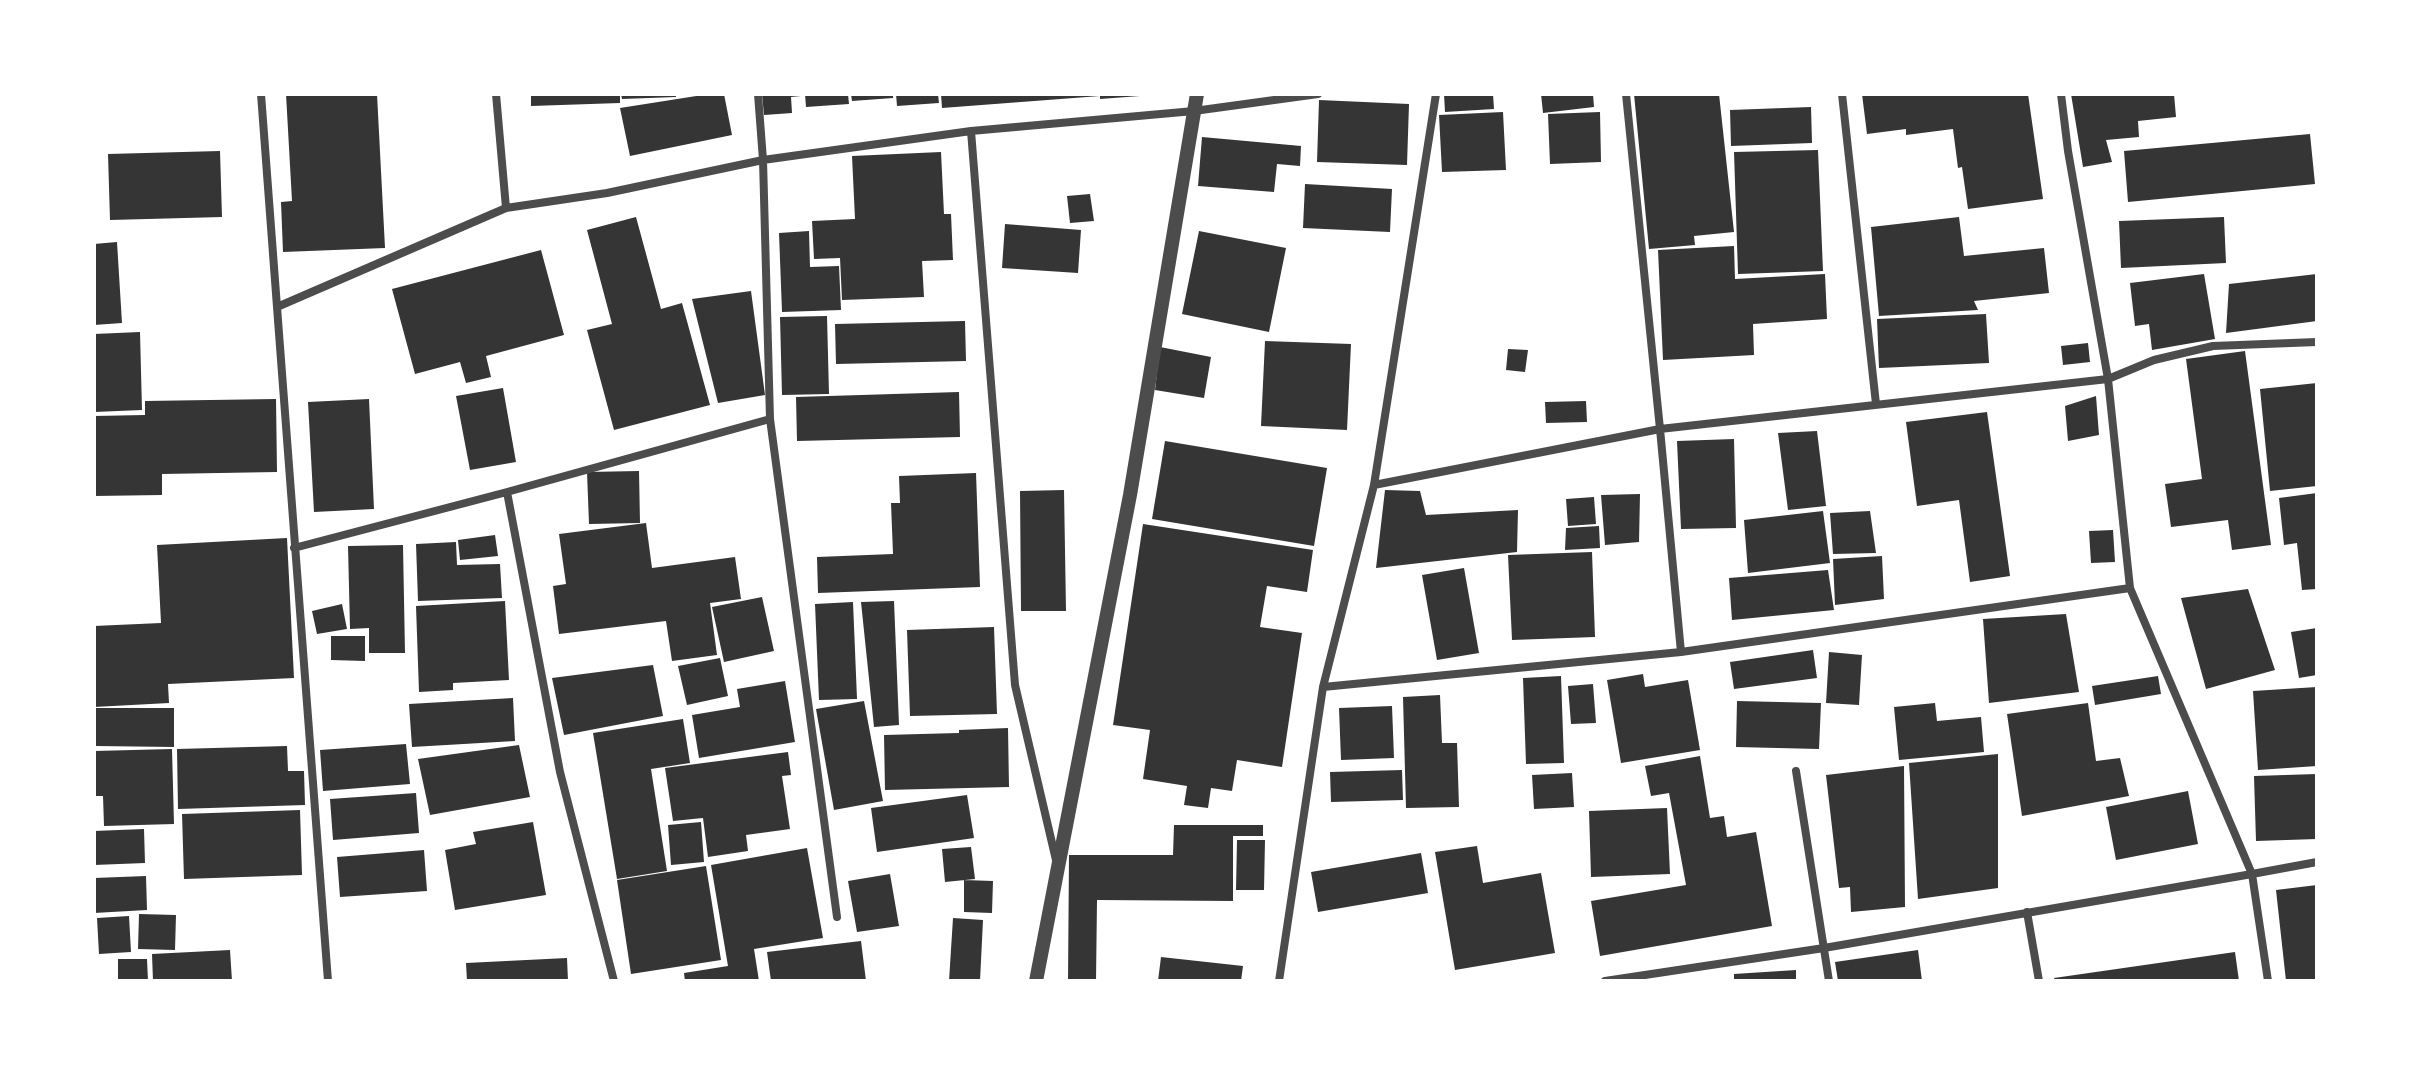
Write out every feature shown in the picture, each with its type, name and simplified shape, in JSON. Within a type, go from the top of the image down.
[{"type":"street","points":[[261,94],[328,981]]},
{"type":"street","points":[[496,94],[506,208]]},
{"type":"street","points":[[758,94],[763,160],[770,419],[837,917]]},
{"type":"street","points":[[1036,981],[1130,495],[1197,94]]},
{"type":"street","points":[[277,307],[506,208],[607,193],[763,160],[971,131],[1194,111],[1318,94]]},
{"type":"street","points":[[1279,981],[1323,687],[1374,485],[1436,94]]},
{"type":"street","points":[[1626,94],[1681,652]]},
{"type":"street","points":[[1842,94],[1876,404]]},
{"type":"street","points":[[2061,94],[2108,379],[2130,588],[2252,874],[2268,981]]},
{"type":"street","points":[[971,131],[1015,685],[1058,869]]},
{"type":"street","points":[[1374,485],[1660,429],[2108,379],[2154,360],[2213,346],[2317,342]]},
{"type":"street","points":[[294,548],[770,419]]},
{"type":"street","points":[[507,492],[560,772],[614,981]]},
{"type":"street","points":[[1323,687],[1681,652],[2130,588]]},
{"type":"street","points":[[1796,771],[1829,981]]},
{"type":"street","points":[[1605,981],[1824,948],[2317,862]]},
{"type":"street","points":[[2027,912],[2039,981]]},
{"type":"building","points":[[286,94],[377,94],[385,248],[283,252],[281,202],[292,201]]},
{"type":"building","points":[[531,94],[620,94],[620,103],[531,106]]},
{"type":"building","points":[[621,94],[676,94],[676,97],[622,99]]},
{"type":"building","points":[[724,94],[732,135],[630,156],[620,108]]},
{"type":"building","points":[[762,94],[801,96],[791,97],[792,113],[764,115]]},
{"type":"building","points":[[805,94],[848,94],[849,104],[806,107]]},
{"type":"building","points":[[851,94],[893,94],[893,98],[852,101]]},
{"type":"building","points":[[896,94],[938,94],[939,103],[897,106]]},
{"type":"building","points":[[941,94],[1140,96],[1100,99],[1100,96],[942,108]]},
{"type":"building","points":[[1444,94],[1493,94],[1494,109],[1445,112]]},
{"type":"building","points":[[1541,94],[1593,94],[1594,107],[1543,113]]},
{"type":"building","points":[[1634,94],[1719,94],[1734,232],[1694,236],[1695,245],[1649,249]]},
{"type":"building","points":[[1862,94],[2028,94],[2043,199],[1968,209],[1953,129],[1906,135],[1906,129],[1867,134]]},
{"type":"building","points":[[2071,94],[2174,94],[2176,117],[2138,121],[2139,137],[2106,140],[2112,162],[2083,167]]},
{"type":"building","points":[[1319,100],[1409,104],[1407,165],[1317,162]]},
{"type":"building","points":[[1811,107],[1812,143],[1731,146],[1730,110]]},
{"type":"building","points":[[1503,112],[1506,170],[1442,172],[1439,115]]},
{"type":"building","points":[[1600,112],[1601,162],[1550,164],[1548,114]]},
{"type":"building","points":[[2310,134],[2315,184],[2128,202],[2124,151]]},
{"type":"building","points":[[1202,137],[1301,146],[1300,166],[1277,164],[1274,192],[1198,186]]},
{"type":"building","points":[[1818,150],[1823,271],[1738,274],[1734,152]]},
{"type":"building","points":[[220,151],[222,217],[110,220],[108,154]]},
{"type":"building","points":[[941,152],[944,214],[951,214],[953,260],[922,261],[924,297],[842,300],[840,258],[814,259],[812,221],[855,219],[852,156]]},
{"type":"building","points":[[1305,184],[1392,189],[1390,232],[1303,228]]},
{"type":"building","points":[[1090,194],[1094,221],[1070,223],[1067,196]]},
{"type":"building","points":[[636,217],[661,309],[682,303],[710,405],[614,430],[587,330],[612,324],[587,230]]},
{"type":"building","points":[[1959,217],[1964,256],[2044,248],[2049,293],[1974,301],[1978,310],[1879,316],[1871,227]]},
{"type":"building","points":[[2224,217],[2226,263],[2121,268],[2119,221]]},
{"type":"building","points":[[1005,224],[1081,230],[1078,273],[1002,268]]},
{"type":"building","points":[[809,231],[810,267],[839,266],[841,310],[782,312],[779,233]]},
{"type":"building","points":[[1199,231],[1286,248],[1269,332],[1182,314]]},
{"type":"building","points":[[117,242],[122,323],[94,325],[94,244]]},
{"type":"building","points":[[1734,246],[1735,279],[1825,274],[1827,319],[1753,324],[1754,355],[1663,360],[1658,250]]},
{"type":"building","points":[[541,250],[564,335],[486,356],[491,377],[466,383],[460,362],[415,374],[392,289]]},
{"type":"building","points":[[2204,274],[2215,339],[2152,350],[2149,324],[2135,326],[2130,283]]},
{"type":"building","points":[[2317,274],[2317,321],[2226,333],[2229,284]]},
{"type":"building","points":[[751,291],[765,395],[718,403],[692,299]]},
{"type":"building","points":[[1986,314],[1989,363],[1879,368],[1877,319]]},
{"type":"building","points":[[827,316],[829,394],[782,395],[780,317]]},
{"type":"building","points":[[965,321],[966,361],[836,364],[835,324]]},
{"type":"building","points":[[140,332],[142,410],[94,412],[94,334]]},
{"type":"building","points":[[1265,341],[1351,344],[1347,430],[1261,426]]},
{"type":"building","points":[[2088,343],[2090,362],[2063,365],[2061,346]]},
{"type":"building","points":[[1160,347],[1211,357],[1204,398],[1155,390]]},
{"type":"building","points":[[1508,349],[1528,350],[1525,372],[1506,370]]},
{"type":"building","points":[[2245,351],[2271,545],[2232,550],[2228,520],[2171,527],[2165,484],[2202,479],[2186,359]]},
{"type":"building","points":[[2317,383],[2317,486],[2270,491],[2260,389]]},
{"type":"building","points":[[503,388],[516,462],[470,470],[456,396]]},
{"type":"building","points":[[959,392],[960,437],[797,441],[796,397]]},
{"type":"building","points":[[2096,396],[2099,435],[2068,441],[2065,406]]},
{"type":"building","points":[[276,399],[277,472],[162,474],[162,495],[94,496],[94,416],[145,415],[145,401]]},
{"type":"building","points":[[369,399],[374,509],[314,512],[308,402]]},
{"type":"building","points":[[1586,401],[1587,422],[1546,423],[1545,402]]},
{"type":"building","points":[[1987,412],[2010,576],[1970,582],[1959,500],[1917,506],[1906,422]]},
{"type":"building","points":[[1817,431],[1826,506],[1788,510],[1778,433]]},
{"type":"building","points":[[1734,439],[1736,528],[1681,529],[1677,441]]},
{"type":"building","points":[[1165,441],[1327,468],[1314,546],[1152,519]]},
{"type":"building","points":[[639,471],[640,523],[589,524],[587,472]]},
{"type":"building","points":[[976,473],[980,587],[818,593],[817,557],[893,554],[891,503],[900,503],[899,476]]},
{"type":"building","points":[[1064,490],[1066,611],[1021,611],[1020,491]]},
{"type":"building","points":[[1385,490],[1420,491],[1426,515],[1518,510],[1517,552],[1376,568]]},
{"type":"building","points":[[2317,493],[2317,589],[2302,590],[2297,543],[2284,545],[2279,498]]},
{"type":"building","points":[[1640,494],[1639,542],[1605,545],[1601,495]]},
{"type":"building","points":[[1594,497],[1596,524],[1568,526],[1566,499]]},
{"type":"building","points":[[1823,511],[1830,563],[1748,573],[1744,520]]},
{"type":"building","points":[[1870,511],[1876,553],[1833,554],[1830,513]]},
{"type":"building","points":[[646,523],[652,568],[735,557],[741,599],[710,603],[717,655],[672,661],[666,621],[559,634],[553,586],[566,584],[559,534]]},
{"type":"building","points":[[1143,524],[1313,550],[1307,592],[1267,586],[1260,627],[1302,633],[1282,767],[1237,760],[1232,791],[1211,788],[1208,808],[1184,805],[1187,786],[1143,779],[1150,730],[1113,725]]},
{"type":"building","points":[[1599,526],[1600,548],[1565,550],[1566,528]]},
{"type":"building","points":[[2113,530],[2115,562],[2091,563],[2089,531]]},
{"type":"building","points":[[495,535],[498,556],[460,560],[458,540]]},
{"type":"building","points":[[287,538],[294,678],[168,684],[169,703],[94,707],[94,626],[161,623],[157,545]]},
{"type":"building","points":[[456,542],[457,565],[500,564],[502,598],[418,601],[416,544]]},
{"type":"building","points":[[403,545],[405,653],[369,653],[369,628],[350,629],[348,546]]},
{"type":"building","points":[[1592,552],[1595,637],[1512,640],[1508,555]]},
{"type":"building","points":[[1882,556],[1884,599],[1835,605],[1833,559]]},
{"type":"building","points":[[1464,568],[1479,653],[1437,660],[1422,575]]},
{"type":"building","points":[[1828,570],[1834,610],[1732,620],[1729,578]]},
{"type":"building","points":[[2248,589],[2275,670],[2206,689],[2181,598]]},
{"type":"building","points":[[762,597],[774,651],[724,662],[712,607]]},
{"type":"building","points":[[505,601],[509,680],[453,683],[453,690],[419,692],[416,606]]},
{"type":"building","points":[[894,601],[899,725],[874,727],[861,602]]},
{"type":"building","points":[[853,602],[857,699],[819,700],[815,604]]},
{"type":"building","points":[[342,604],[347,629],[317,634],[312,611]]},
{"type":"building","points":[[2066,614],[2079,692],[1989,703],[1983,619]]},
{"type":"building","points":[[994,627],[997,714],[910,716],[907,630]]},
{"type":"building","points":[[2317,628],[2317,675],[2299,678],[2291,632]]},
{"type":"building","points":[[331,636],[365,636],[365,661],[331,660]]},
{"type":"building","points":[[1813,650],[1817,678],[1734,689],[1730,662]]},
{"type":"building","points":[[1829,652],[1862,655],[1859,705],[1826,703]]},
{"type":"building","points":[[720,658],[728,696],[687,705],[678,666]]},
{"type":"building","points":[[653,665],[663,716],[564,735],[552,678]]},
{"type":"building","points":[[1643,674],[1645,687],[1688,680],[1700,750],[1621,763],[1607,680]]},
{"type":"building","points":[[1561,676],[1564,763],[1526,764],[1523,678]]},
{"type":"building","points":[[2158,676],[2161,694],[2095,705],[2092,686]]},
{"type":"building","points":[[785,681],[795,742],[699,758],[692,715],[740,707],[737,689]]},
{"type":"building","points":[[1593,684],[1596,723],[1571,724],[1568,686]]},
{"type":"building","points":[[2317,687],[2317,766],[2258,770],[2253,691]]},
{"type":"building","points":[[1440,695],[1442,743],[1457,743],[1459,807],[1406,808],[1403,697]]},
{"type":"building","points":[[513,698],[515,741],[412,747],[409,704]]},
{"type":"building","points":[[864,701],[883,801],[834,810],[816,709]]},
{"type":"building","points":[[1737,701],[1821,703],[1819,749],[1736,747]]},
{"type":"building","points":[[1935,703],[1937,721],[1981,717],[1984,752],[1899,760],[1894,707]]},
{"type":"building","points":[[2088,703],[2096,761],[2120,758],[2129,796],[2022,816],[2007,714]]},
{"type":"building","points":[[1392,706],[1394,758],[1341,760],[1339,708]]},
{"type":"building","points":[[96,708],[174,708],[174,747],[96,746]]},
{"type":"building","points":[[683,719],[690,763],[651,769],[667,871],[617,879],[593,733]]},
{"type":"building","points":[[1008,728],[1009,787],[885,790],[884,735]]},
{"type":"building","points":[[406,744],[410,784],[323,791],[320,750]]},
{"type":"building","points":[[519,745],[530,797],[430,815],[418,759]]},
{"type":"building","points":[[287,746],[288,771],[304,771],[305,805],[178,809],[177,749]]},
{"type":"building","points":[[172,749],[174,824],[104,826],[103,796],[94,796],[94,751]]},
{"type":"building","points":[[788,752],[791,775],[782,776],[790,829],[746,835],[748,851],[708,857],[703,818],[673,821],[665,768]]},
{"type":"building","points":[[1998,754],[1998,888],[1918,899],[1909,763]]},
{"type":"building","points":[[1700,756],[1710,818],[1724,816],[1727,837],[1756,832],[1772,926],[1600,956],[1591,901],[1686,885],[1669,793],[1651,796],[1645,766]]},
{"type":"building","points":[[1904,766],[1905,907],[1851,912],[1850,887],[1839,888],[1826,775]]},
{"type":"building","points":[[1402,770],[1403,800],[1331,802],[1330,772]]},
{"type":"building","points":[[1572,773],[1574,807],[1534,809],[1532,775]]},
{"type":"building","points":[[2317,774],[2317,839],[2256,841],[2254,776]]},
{"type":"building","points":[[2188,791],[2198,844],[2116,860],[2106,807]]},
{"type":"building","points":[[416,793],[419,833],[333,840],[330,799]]},
{"type":"building","points":[[967,795],[974,838],[877,852],[871,808]]},
{"type":"building","points":[[1667,808],[1670,874],[1591,877],[1589,811]]},
{"type":"building","points":[[300,810],[302,875],[184,879],[182,814]]},
{"type":"building","points":[[533,822],[546,895],[455,910],[445,850],[476,844],[473,832]]},
{"type":"building","points":[[701,822],[704,862],[671,865],[668,825]]},
{"type":"building","points":[[1174,825],[1263,825],[1263,836],[1233,836],[1233,901],[1097,900],[1096,981],[1068,981],[1069,855],[1173,855]]},
{"type":"building","points":[[144,829],[145,863],[94,865],[94,831]]},
{"type":"building","points":[[1237,840],[1265,840],[1264,890],[1236,890]]},
{"type":"building","points":[[1477,846],[1483,883],[1541,873],[1555,953],[1455,970],[1435,852]]},
{"type":"building","points":[[971,847],[975,879],[945,882],[942,849]]},
{"type":"building","points":[[807,848],[823,938],[754,949],[759,981],[685,981],[684,973],[728,966],[711,865]]},
{"type":"building","points":[[424,850],[427,891],[340,897],[337,857]]},
{"type":"building","points":[[1421,853],[1428,893],[1318,912],[1311,872]]},
{"type":"building","points":[[706,866],[721,960],[631,974],[617,880]]},
{"type":"building","points":[[890,874],[899,926],[857,932],[848,881]]},
{"type":"building","points":[[146,876],[147,910],[94,913],[94,878]]},
{"type":"building","points":[[964,880],[993,881],[992,913],[964,912]]},
{"type":"building","points":[[2317,885],[2317,981],[2286,981],[2276,890]]},
{"type":"building","points":[[139,914],[176,915],[175,950],[138,949]]},
{"type":"building","points":[[129,916],[131,952],[99,954],[97,918]]},
{"type":"building","points":[[953,918],[983,920],[980,981],[949,981]]},
{"type":"building","points":[[861,941],[866,981],[771,981],[767,952]]},
{"type":"building","points":[[230,950],[232,981],[153,981],[152,954]]},
{"type":"building","points":[[1918,950],[1922,981],[1838,981],[1835,962]]},
{"type":"building","points":[[2235,952],[2239,981],[2055,981],[2054,978]]},
{"type":"building","points":[[1161,957],[1243,966],[1241,981],[1158,981]]},
{"type":"building","points":[[567,958],[568,981],[467,981],[466,963]]},
{"type":"building","points":[[118,959],[147,959],[148,981],[118,981]]},
{"type":"building","points":[[1796,970],[1796,981],[1734,981],[1734,974]]}]
